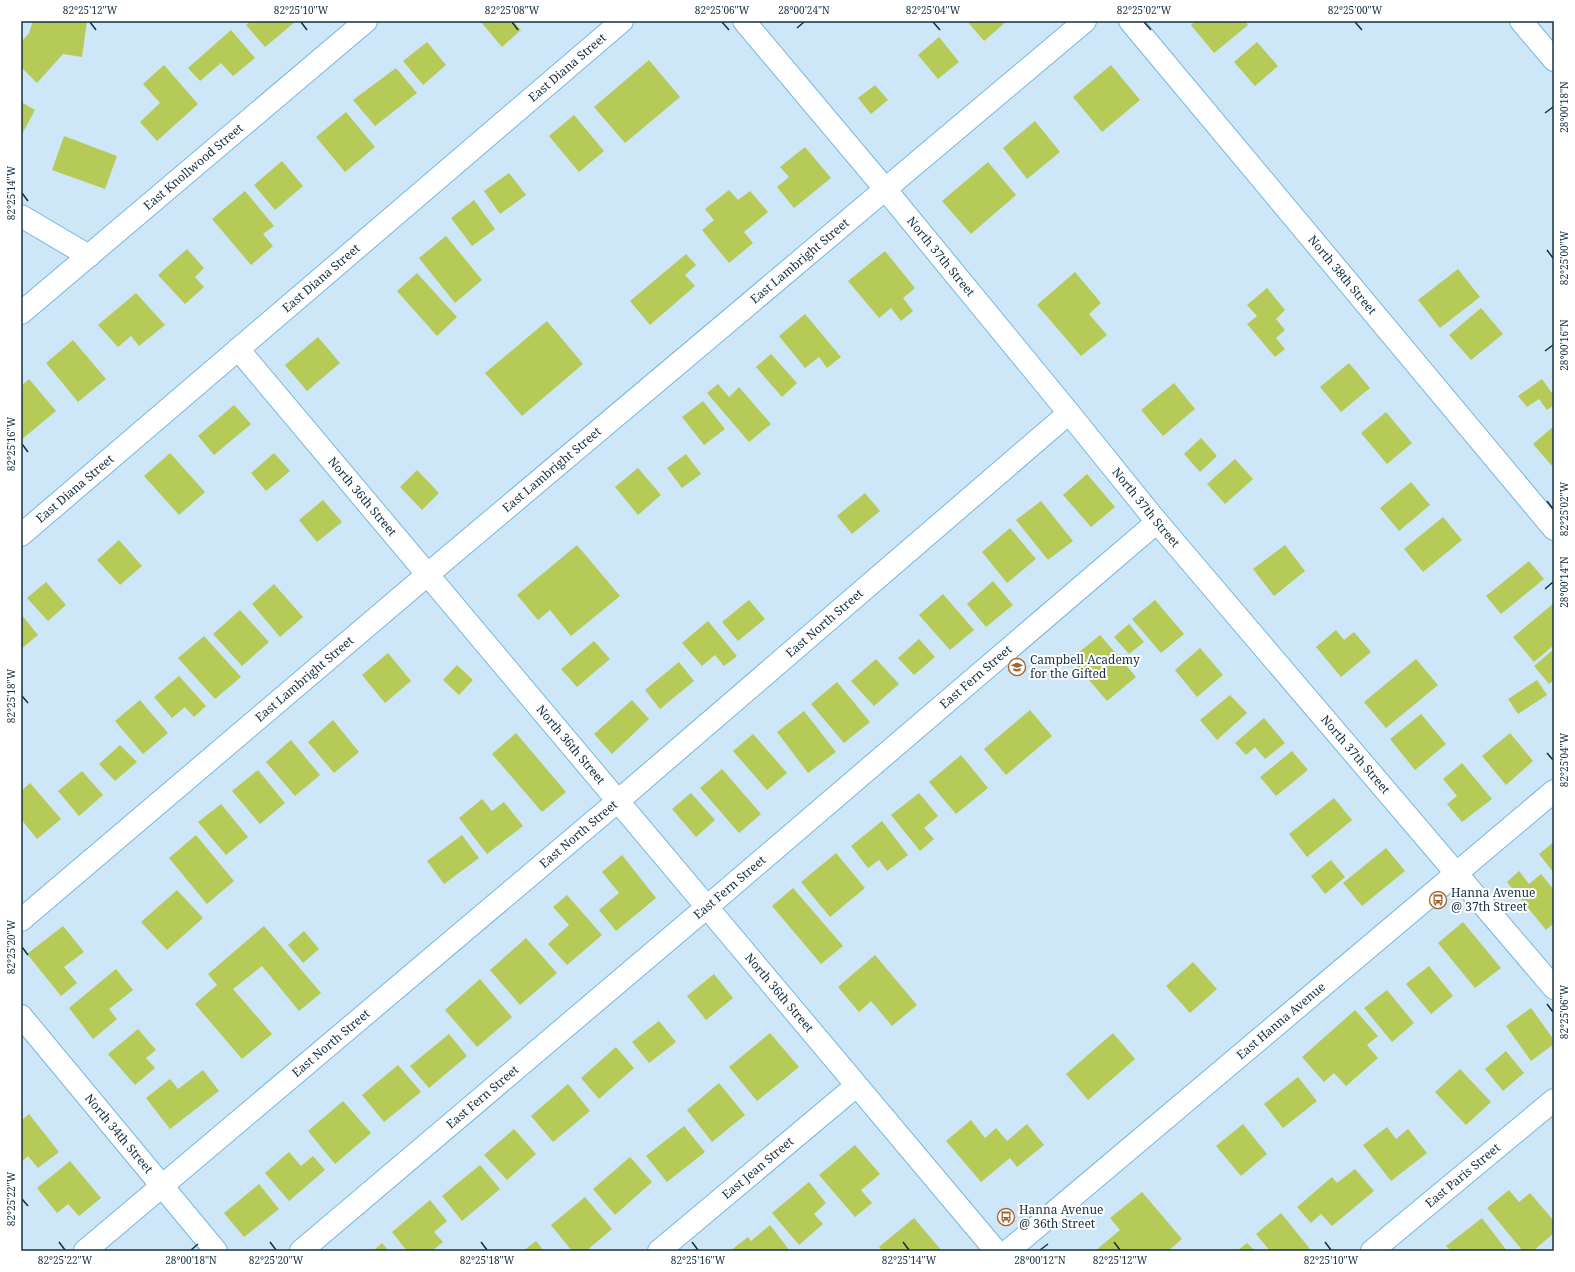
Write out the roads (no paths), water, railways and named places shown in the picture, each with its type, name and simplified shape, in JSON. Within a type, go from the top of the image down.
[{"type":"street","name":"East Knollwood Street","points":[[21,313],[366,21]]},
{"type":"street","name":"East Diana Street","points":[[21,535],[622,21]]},
{"type":"street","name":"North 37th Street","points":[[744,21],[886,190],[1157,522],[1554,988]]},
{"type":"street","name":"East Lambright Street","points":[[21,920],[427,575],[886,190],[1084,21]]},
{"type":"street","name":"North 38th Street","points":[[1130,21],[1554,529]]},
{"type":"street","points":[[1521,21],[1554,60]]},
{"type":"street","points":[[21,216],[90,256]]},
{"type":"street","name":"North 36th Street","points":[[238,349],[996,1251]]},
{"type":"street","name":"East North Street","points":[[85,1251],[618,801],[1069,413]]},
{"type":"street","name":"East Fern Street","points":[[301,1251],[707,907],[1157,522]]},
{"type":"street","name":"East Hanna Avenue","points":[[1008,1251],[1554,791]]},
{"type":"street","name":"North 34th Street","points":[[21,1016],[216,1251]]},
{"type":"street","name":"East Jean Street","points":[[659,1251],[856,1086]]},
{"type":"street","name":"East Paris Street","points":[[1372,1251],[1554,1100]]},
{"type":"place","name":"Campbell Academy for the Gifted","points":[[1017,667]]},
{"type":"place","name":"Hanna Avenue @ 37th Street","points":[[1438,900]]},
{"type":"place","name":"Hanna Avenue @ 36th Street","points":[[1006,1217]]}]
